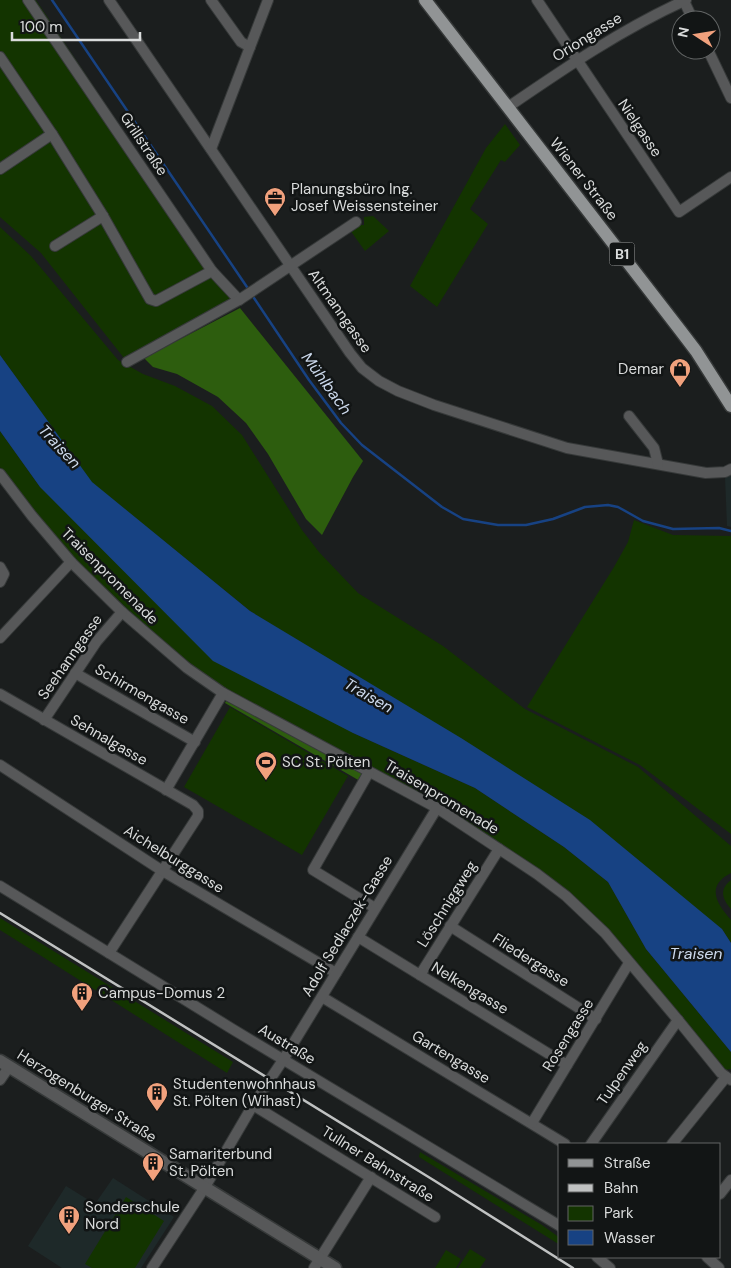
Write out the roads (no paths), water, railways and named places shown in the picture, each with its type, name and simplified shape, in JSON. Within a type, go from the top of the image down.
[{"type":"main road","name":"Wiener Straße","points":[[425,0],[696,351],[731,406]]},
{"type":"street","name":"Grillstraße","points":[[28,0],[212,271],[239,300]]},
{"type":"street","name":"Altmanngasse","points":[[110,0],[350,353],[362,368],[379,382],[434,405],[567,448],[706,473],[725,472],[731,469]]},
{"type":"street","points":[[211,0],[241,42],[250,47]]},
{"type":"street","points":[[211,149],[268,0]]},
{"type":"street","name":"Nielgasse","points":[[537,0],[679,212],[731,178]]},
{"type":"street","name":"Oriongasse","points":[[508,107],[576,60],[630,28],[685,0]]},
{"type":"street","points":[[0,57],[52,134],[103,216],[150,299],[156,301],[212,271]]},
{"type":"street","points":[[713,60],[731,98]]},
{"type":"street","points":[[0,169],[52,134]]},
{"type":"street","points":[[55,246],[103,216]]},
{"type":"street","points":[[127,362],[239,300],[356,222]]},
{"type":"street","points":[[629,416],[654,448],[658,464]]},
{"type":"street","name":"Traisenpromenade","points":[[0,474],[71,562],[122,612],[187,668],[223,693],[437,808],[537,874],[566,896],[605,934],[728,1079]]},
{"type":"street","points":[[1,636],[71,562]]},
{"type":"street","points":[[0,567],[4,574],[0,582]]},
{"type":"street","name":"Seehanngasse","points":[[44,720],[97,641],[122,612]]},
{"type":"street","name":"Schirmengasse","points":[[75,673],[195,742]]},
{"type":"street","points":[[166,790],[223,693]]},
{"type":"street","name":"Sehnalgasse","points":[[0,694],[193,805],[198,811],[198,816],[161,870]]},
{"type":"street","name":"Aichelburggasse","points":[[0,765],[161,870],[336,973]]},
{"type":"street","points":[[369,772],[313,870],[375,908]]},
{"type":"street","name":"Adolf Sedlaczek-Gasse","points":[[152,1268],[205,1187],[253,1105],[283,1060],[437,808]]},
{"type":"street","name":"Löschniggweg","points":[[420,975],[500,849]]},
{"type":"street","points":[[109,953],[161,870]]},
{"type":"street","name":"Austraße","points":[[0,886],[283,1060],[558,1225]]},
{"type":"street","name":"Fliedergasse","points":[[450,926],[596,1018]]},
{"type":"street","name":"Nelkengasse","points":[[358,937],[567,1065]]},
{"type":"street","name":"Rosengasse","points":[[532,1123],[629,963]]},
{"type":"street","name":"Gartengasse","points":[[322,997],[563,1143]]},
{"type":"street","name":"Tulpenweg","points":[[592,1143],[678,1020]]},
{"type":"street","points":[[0,1080],[4,1064]]},
{"type":"street","name":"Herzogenburger Straße","points":[[4,1064],[205,1187],[317,1263],[335,1268]]},
{"type":"street","points":[[673,1143],[728,1079]]},
{"type":"street","name":"Tullner Bahnstraße","points":[[253,1105],[435,1217]]},
{"type":"street","points":[[317,1263],[371,1177]]},
{"type":"street","points":[[721,1193],[731,1180]]},
{"type":"street","points":[[599,1258],[610,1268]]},
{"type":"street","points":[[708,1258],[719,1268]]},
{"type":"water","name":"Traisen","points":[[0,355],[92,482],[250,611],[461,738],[590,820],[722,929],[731,943],[731,1052],[646,949],[608,882],[564,847],[475,788],[353,733],[213,661],[40,487],[0,431]]},
{"type":"waterway","name":"Mühlbach","points":[[52,0],[249,290]]},
{"type":"waterway","name":"Mühlbach","points":[[252,295],[309,380],[341,423],[362,445],[442,507],[463,519],[498,525],[526,525],[553,519],[585,507],[608,505],[618,507],[643,521],[673,529],[719,528],[731,531]]},
{"type":"railway","points":[[0,913],[573,1268]]},
{"type":"place","name":"Planungsbüro Ing. Josef Weissensteiner","points":[[275,217]]},
{"type":"place","name":"Demar","points":[[680,388]]},
{"type":"place","name":"SC St. Pölten","points":[[266,781]]},
{"type":"place","name":"Campus-Domus 2","points":[[82,1012]]},
{"type":"place","name":"Studentenwohnhaus St. Pölten (Wihast)","points":[[157,1112]]},
{"type":"place","name":"Samariterbund St. Pölten","points":[[153,1182]]},
{"type":"place","name":"Sonderschule Nord","points":[[69,1235]]}]
